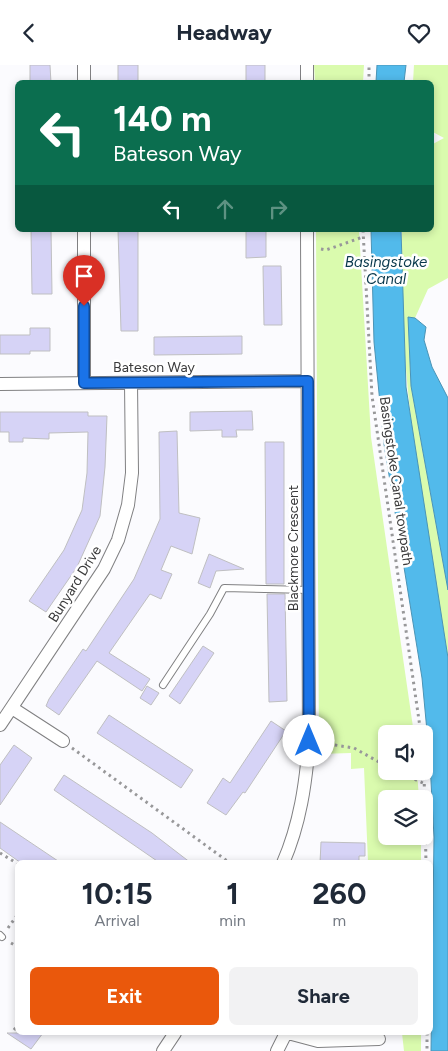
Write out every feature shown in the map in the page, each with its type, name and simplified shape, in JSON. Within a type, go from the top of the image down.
[{"type":"street","points":[[84,65],[84,80]]},
{"type":"street","points":[[307,65],[307,80]]},
{"type":"street","points":[[84,232],[84,383]]},
{"type":"street","name":"Blackmore Crescent","points":[[284,860],[296,829],[303,797],[309,741],[307,232]]},
{"type":"street","name":"Bateson Way","points":[[0,384],[308,381]]},
{"type":"street","name":"Bunyard Drive","points":[[0,725],[104,569],[118,540],[128,505],[132,473],[131,383]]},
{"type":"street","points":[[12,707],[63,741]]},
{"type":"street","points":[[163,1051],[174,1035]]},
{"type":"street","points":[[278,1051],[286,1035]]},
{"type":"street","points":[[295,1035],[318,1041],[376,1043]]},
{"type":"lane","points":[[163,685],[210,614],[224,588],[308,590]]},
{"type":"path","points":[[369,80],[370,65]]},
{"type":"path","name":"Basingstoke Canal towpath","points":[[363,232],[372,396],[420,725]]},
{"type":"path","points":[[307,247],[326,250],[363,237]]},
{"type":"path","points":[[63,741],[226,860]]},
{"type":"path","points":[[309,741],[354,748],[378,762]]},
{"type":"path","points":[[416,780],[425,784]]},
{"type":"path","points":[[425,780],[426,860]]},
{"type":"path","points":[[0,853],[15,862]]},
{"type":"path","points":[[1,936],[15,918]]},
{"type":"path","points":[[427,1035],[427,1051]]},
{"type":"green space","points":[[314,65],[364,65],[363,80],[315,80]]},
{"type":"green space","points":[[414,65],[448,65],[448,278],[428,289],[415,318],[408,318],[411,386],[448,590],[448,658],[414,445],[408,392],[402,284],[402,232],[434,232],[434,143],[444,138],[434,133],[434,80],[413,80]]},
{"type":"green space","points":[[316,232],[359,232],[371,437],[413,725],[378,725],[378,780],[418,780],[418,790],[378,790],[378,845],[421,845],[421,860],[368,860],[364,768],[351,769],[351,753],[319,754]]},
{"type":"green space","points":[[402,1035],[421,1035],[421,1051],[404,1051]]},
{"type":"water","points":[[377,65],[406,65],[404,80],[376,80]]},
{"type":"water","name":"Basingstoke Canal","points":[[371,232],[401,232],[406,387],[448,658],[448,1051],[431,1051],[431,1035],[433,1035],[434,837],[433,790],[431,790],[431,780],[433,780],[433,725],[426,725],[422,678],[384,444],[374,342]]},
{"type":"water","points":[[408,317],[415,318],[426,327],[424,340],[432,367],[448,398],[448,590],[411,386]]},
{"type":"building","points":[[30,65],[50,65],[51,80],[30,80]]},
{"type":"building","points":[[118,65],[138,65],[138,80],[118,80]]},
{"type":"building","points":[[246,65],[265,65],[265,80],[246,80]]},
{"type":"building","points":[[31,232],[51,232],[52,294],[32,294]]},
{"type":"building","points":[[118,232],[138,232],[138,331],[121,331]]},
{"type":"building","points":[[246,232],[266,232],[266,257],[246,258]]},
{"type":"building","points":[[263,266],[281,266],[282,325],[264,325]]},
{"type":"building","points":[[30,328],[50,328],[50,351],[30,351],[30,354],[0,354],[0,335],[30,335]]},
{"type":"building","points":[[242,336],[242,354],[154,355],[154,337]]},
{"type":"building","points":[[252,411],[253,430],[236,430],[237,437],[222,437],[222,430],[190,431],[190,412]]},
{"type":"building","points":[[0,412],[88,412],[88,416],[107,416],[105,467],[100,516],[77,567],[46,612],[29,601],[64,550],[82,510],[87,473],[88,432],[49,433],[49,439],[23,438],[23,442],[9,442],[9,432],[0,432]]},
{"type":"building","points":[[177,431],[179,513],[200,518],[192,554],[171,546],[161,570],[172,574],[161,599],[150,594],[109,653],[150,679],[142,691],[97,661],[59,715],[46,706],[49,699],[83,649],[86,651],[134,579],[160,519],[159,432]]},
{"type":"building","points":[[265,442],[284,442],[284,584],[266,584]]},
{"type":"building","points":[[209,554],[244,569],[216,571],[210,588],[198,583]]},
{"type":"building","points":[[267,594],[285,594],[287,701],[269,702]]},
{"type":"building","points":[[203,646],[214,653],[180,704],[169,696]]},
{"type":"building","points":[[147,686],[159,693],[151,705],[140,698]]},
{"type":"building","points":[[109,715],[193,770],[181,788],[97,733]]},
{"type":"building","points":[[271,721],[286,731],[245,793],[243,792],[226,815],[207,803],[223,778],[230,783]]},
{"type":"building","points":[[14,745],[32,758],[0,805],[0,765]]},
{"type":"building","points":[[64,775],[152,833],[187,860],[156,860],[54,790]]},
{"type":"building","points":[[0,822],[57,860],[17,860],[0,848]]},
{"type":"building","points":[[321,842],[365,843],[365,856],[359,856],[359,860],[320,860]]},
{"type":"building","points":[[7,1033],[15,1033],[15,1035],[42,1035],[31,1049]]},
{"type":"route","points":[[84,306],[84,383],[308,381],[309,741]]}]
